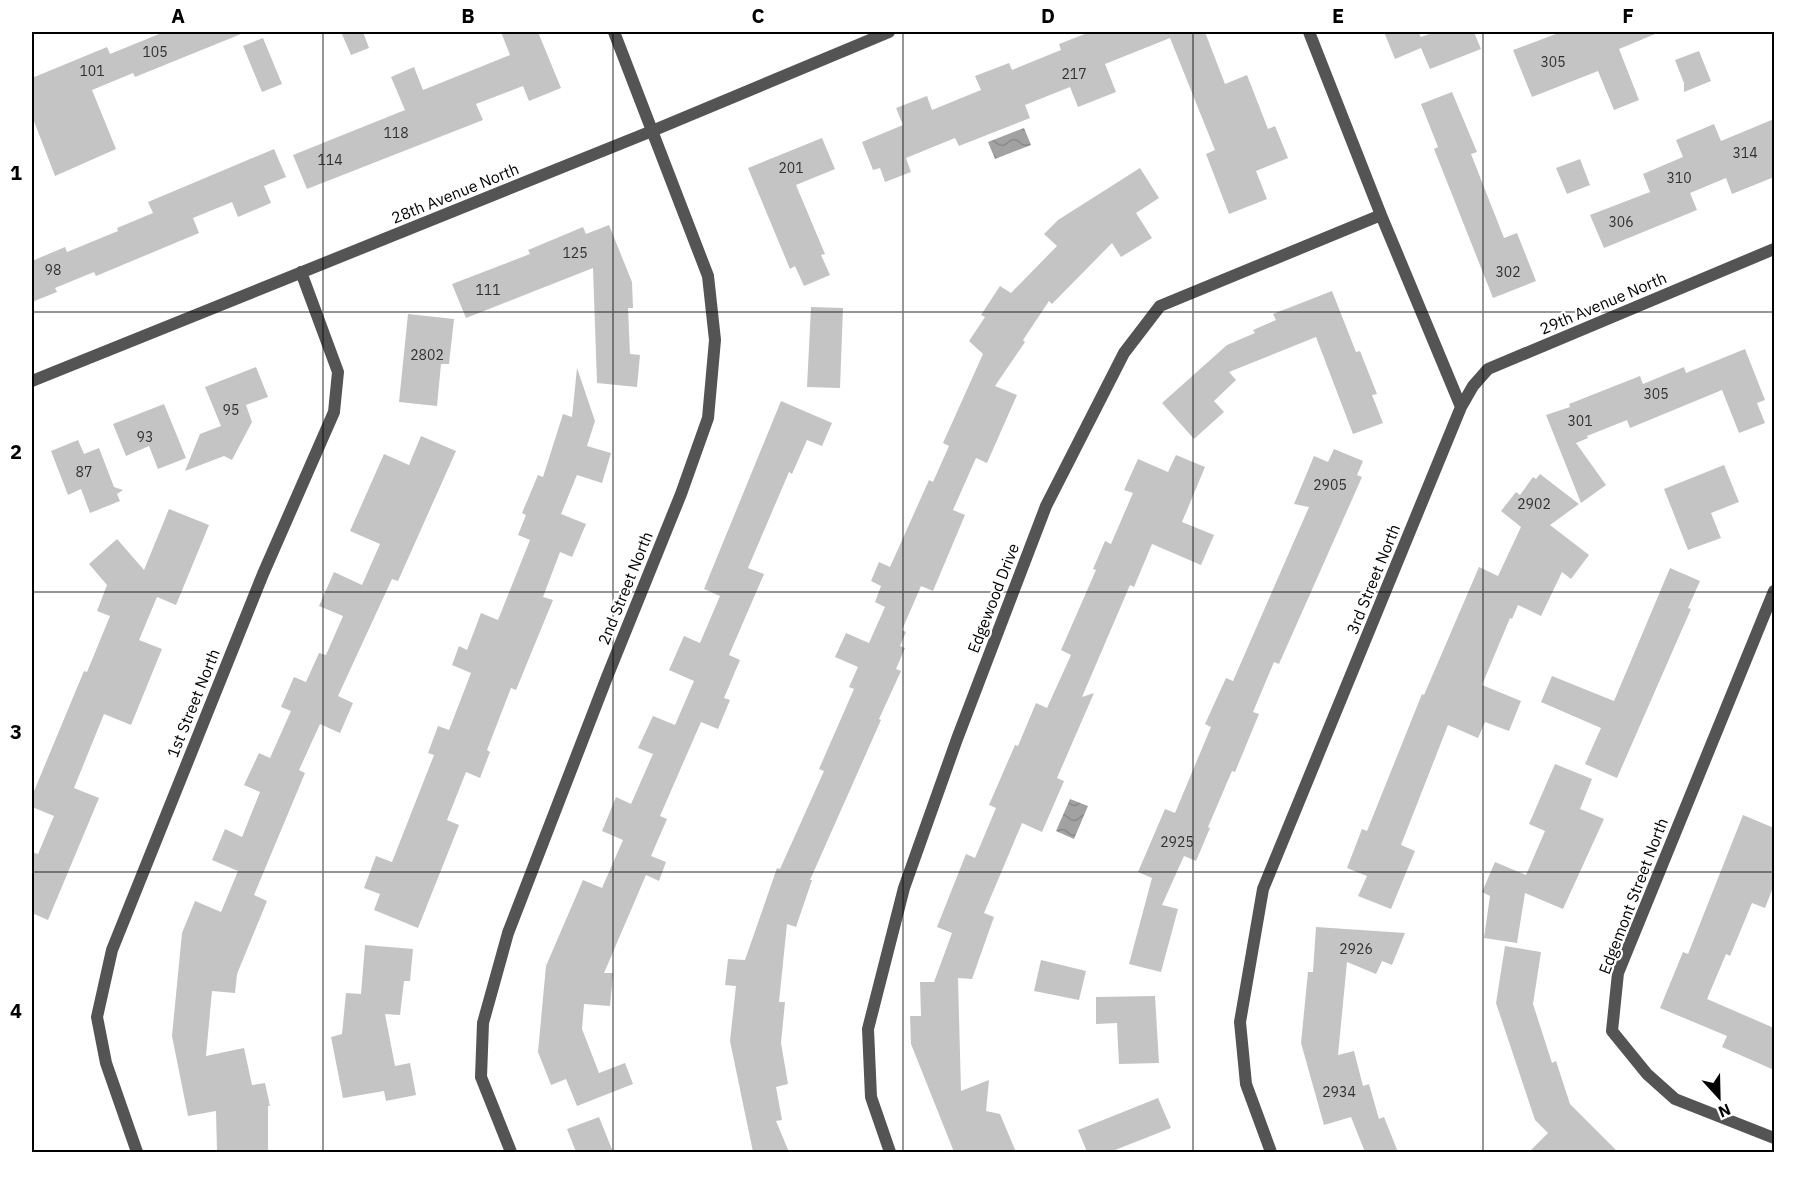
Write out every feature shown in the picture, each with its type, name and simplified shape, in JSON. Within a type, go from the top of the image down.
[{"type":"street","name":"2nd Street North","points":[[511,1152],[481,1077],[483,1023],[508,933],[681,494],[708,418],[715,340],[708,276],[614,32]]},
{"type":"street","name":"28th Avenue North","points":[[32,381],[652,131],[889,32]]},
{"type":"street","points":[[1309,32],[1381,215],[1461,407]]},
{"type":"street","name":"Edgewood Drive","points":[[891,1152],[871,1097],[868,1029],[904,888],[957,740],[1046,506],[1124,352],[1160,306],[1381,215]]},
{"type":"street","name":"29th Avenue North","points":[[1461,407],[1473,387],[1488,369],[1774,249]]},
{"type":"street","name":"1st Street North","points":[[137,1152],[106,1063],[97,1017],[112,950],[263,574],[334,412],[338,372],[301,272]]},
{"type":"street","name":"3rd Street North","points":[[1271,1152],[1246,1084],[1240,1022],[1263,889],[1461,407]]},
{"type":"street","name":"Edgemont Street North","points":[[1774,591],[1618,973],[1612,1031],[1647,1074],[1675,1099],[1774,1138]]},
{"type":"water","points":[[1024,128],[1031,145],[995,159],[988,142]]},
{"type":"water","points":[[1070,799],[1088,806],[1074,839],[1056,831]]},
{"type":"building","points":[[164,32],[246,32],[135,77],[133,73],[92,90],[116,149],[55,176],[32,116],[32,78],[107,47],[110,54]]},
{"type":"building","points":[[341,32],[363,32],[369,48],[351,55]]},
{"type":"building","points":[[501,32],[538,32],[561,88],[529,101],[523,86],[476,104],[483,120],[307,189],[293,155],[405,110],[391,77],[414,67],[423,90],[510,55]]},
{"type":"building","points":[[1090,32],[1205,32],[1225,84],[1247,75],[1268,129],[1275,126],[1288,158],[1256,171],[1267,199],[1229,214],[1206,154],[1215,150],[1170,38],[1105,64],[1116,92],[1078,107],[1070,87],[1025,105],[1030,118],[959,146],[955,138],[906,158],[911,172],[885,182],[880,168],[873,170],[862,142],[903,125],[896,108],[927,96],[932,110],[981,90],[975,76],[1009,63],[1012,70],[1061,50],[1059,44]]},
{"type":"building","points":[[1384,32],[1418,32],[1421,37],[1435,32],[1474,32],[1481,49],[1430,69],[1421,48],[1395,59]]},
{"type":"building","points":[[1561,32],[1660,32],[1619,49],[1639,100],[1614,110],[1598,71],[1532,97],[1513,50]]},
{"type":"building","points":[[263,38],[282,84],[262,92],[243,46]]},
{"type":"building","points":[[1699,51],[1711,81],[1684,92],[1684,83],[1675,60]]},
{"type":"building","points":[[1452,92],[1477,152],[1471,154],[1504,238],[1517,233],[1536,281],[1493,298],[1434,149],[1438,147],[1421,104]]},
{"type":"building","points":[[1774,119],[1774,177],[1732,194],[1726,178],[1690,193],[1697,210],[1604,248],[1590,215],[1650,192],[1643,174],[1683,157],[1676,140],[1714,124],[1721,141]]},
{"type":"building","points":[[822,138],[835,169],[796,185],[825,254],[821,255],[830,275],[804,286],[795,266],[790,269],[748,168]]},
{"type":"building","points":[[274,149],[286,177],[264,186],[271,203],[238,217],[232,202],[193,218],[199,233],[96,276],[94,272],[55,288],[57,292],[32,302],[32,261],[65,247],[67,252],[118,231],[117,228],[153,213],[148,202]]},
{"type":"building","points":[[1580,159],[1590,185],[1567,194],[1556,168]]},
{"type":"building","points":[[1140,168],[1159,198],[1136,213],[1152,238],[1121,257],[1112,243],[1052,304],[1049,301],[995,386],[1017,395],[987,463],[976,458],[953,510],[965,515],[933,591],[921,586],[902,630],[906,632],[900,646],[905,648],[896,669],[901,671],[810,880],[812,880],[796,927],[787,924],[779,1002],[785,1002],[781,1043],[788,1084],[776,1087],[782,1120],[776,1121],[789,1152],[753,1152],[730,1041],[736,986],[725,985],[728,959],[745,960],[777,868],[780,869],[824,771],[819,769],[854,689],[849,687],[858,667],[835,657],[846,633],[869,643],[885,607],[875,602],[881,586],[871,581],[879,562],[890,567],[929,480],[933,482],[949,446],[943,443],[983,354],[969,341],[985,317],[981,315],[1000,286],[1011,293],[1057,246],[1044,234],[1058,220]]},
{"type":"building","points":[[609,225],[632,282],[633,308],[628,308],[630,354],[640,355],[637,387],[597,383],[593,268],[466,318],[452,284],[530,254],[528,250],[583,227],[586,234]]},
{"type":"building","points":[[1332,291],[1356,352],[1360,351],[1377,394],[1372,395],[1383,423],[1353,434],[1316,337],[1229,372],[1236,380],[1214,401],[1224,412],[1194,439],[1162,403],[1227,345],[1255,333],[1253,330],[1276,320],[1273,314]]},
{"type":"building","points":[[811,307],[843,308],[840,388],[807,387]]},
{"type":"building","points":[[408,314],[454,319],[449,364],[441,364],[437,406],[399,402]]},
{"type":"building","points":[[1745,349],[1765,400],[1757,403],[1765,423],[1739,433],[1722,390],[1630,428],[1627,420],[1587,436],[1588,438],[1576,443],[1606,485],[1581,503],[1546,415],[1570,407],[1569,404],[1640,376],[1643,384],[1684,367],[1686,373]]},
{"type":"building","points":[[256,367],[268,397],[246,405],[252,422],[232,460],[224,456],[185,471],[200,434],[221,426],[205,387]]},
{"type":"building","points":[[577,368],[595,421],[587,446],[611,453],[602,483],[577,475],[561,514],[586,524],[572,557],[560,552],[543,597],[553,600],[516,690],[511,688],[487,750],[490,752],[480,778],[466,772],[447,820],[459,825],[418,928],[374,910],[380,894],[364,888],[376,856],[392,862],[434,755],[428,753],[438,726],[449,730],[471,673],[452,665],[459,646],[467,650],[481,613],[498,620],[530,540],[518,535],[526,515],[522,513],[538,475],[543,477],[563,414],[572,417]]},
{"type":"building","points":[[781,401],[832,423],[822,446],[807,440],[792,474],[789,472],[748,568],[764,574],[729,655],[740,660],[724,698],[730,700],[718,729],[701,722],[660,816],[667,819],[651,856],[666,862],[659,881],[646,875],[604,973],[613,973],[610,1006],[584,1004],[582,1029],[599,1073],[625,1063],[633,1084],[577,1106],[566,1079],[551,1085],[538,1052],[546,966],[583,880],[602,888],[623,840],[602,831],[616,797],[631,804],[653,754],[638,748],[653,716],[675,725],[694,681],[669,670],[684,636],[700,643],[720,596],[704,589]]},
{"type":"building","points":[[164,404],[186,458],[158,469],[149,446],[126,456],[113,424]]},
{"type":"building","points":[[421,436],[456,451],[398,581],[392,579],[338,696],[353,703],[340,733],[320,724],[299,770],[305,773],[254,895],[267,901],[237,974],[235,993],[212,991],[206,1056],[244,1048],[252,1085],[265,1083],[270,1106],[268,1106],[268,1152],[217,1152],[216,1111],[188,1116],[172,1036],[182,933],[195,901],[221,912],[238,871],[212,860],[225,829],[242,837],[260,792],[244,785],[259,753],[270,758],[291,711],[281,707],[294,677],[306,682],[319,653],[326,655],[343,616],[319,606],[334,572],[362,585],[380,544],[350,531],[384,454],[409,465]]},
{"type":"building","points":[[78,440],[84,454],[99,448],[114,487],[123,490],[117,494],[120,501],[90,513],[81,489],[68,495],[51,451]]},
{"type":"building","points":[[1334,449],[1363,461],[1357,475],[1362,477],[1279,664],[1274,662],[1253,712],[1259,714],[1235,772],[1232,771],[1208,827],[1210,828],[1196,861],[1184,856],[1162,905],[1178,909],[1161,972],[1129,964],[1152,878],[1138,872],[1165,809],[1175,813],[1211,727],[1205,724],[1226,678],[1233,681],[1309,507],[1294,504],[1314,456],[1328,462]]},
{"type":"building","points":[[1176,455],[1205,467],[1182,522],[1214,535],[1201,565],[1152,544],[1134,587],[1130,585],[1082,697],[1094,693],[1057,778],[1064,781],[1042,832],[1022,823],[984,913],[994,917],[972,979],[958,978],[961,1091],[989,1080],[986,1111],[1000,1114],[1016,1152],[954,1152],[911,1044],[910,1016],[921,1016],[920,982],[934,982],[952,933],[937,927],[966,854],[975,858],[996,808],[989,805],[1015,745],[1018,746],[1036,703],[1047,708],[1071,655],[1061,650],[1096,570],[1093,569],[1105,541],[1111,544],[1133,493],[1124,490],[1138,459],[1168,472]]},
{"type":"building","points":[[1724,465],[1739,502],[1711,513],[1721,538],[1688,550],[1664,489]]},
{"type":"building","points":[[1540,474],[1579,504],[1550,525],[1589,555],[1571,579],[1562,572],[1541,616],[1518,605],[1512,619],[1510,618],[1482,685],[1521,701],[1509,731],[1485,722],[1478,738],[1448,725],[1401,845],[1415,851],[1391,909],[1358,896],[1367,876],[1347,868],[1362,829],[1367,831],[1422,694],[1424,695],[1479,567],[1498,576],[1521,527],[1501,511],[1516,492],[1520,495],[1533,477],[1536,479]]},
{"type":"building","points":[[169,509],[209,525],[176,605],[157,597],[139,640],[162,649],[131,725],[104,714],[74,788],[99,798],[48,920],[32,913],[32,852],[38,854],[54,816],[32,807],[32,796],[84,671],[87,672],[110,616],[97,611],[107,585],[89,564],[117,539],[144,570]]},
{"type":"building","points":[[1670,568],[1700,581],[1688,608],[1691,609],[1617,778],[1585,764],[1601,728],[1541,702],[1552,676],[1614,701]]},
{"type":"building","points":[[1555,764],[1592,779],[1580,809],[1604,819],[1563,909],[1525,893],[1517,943],[1484,938],[1490,896],[1482,892],[1495,862],[1526,875],[1545,831],[1529,824]]},
{"type":"building","points":[[1743,815],[1774,828],[1774,885],[1765,908],[1752,903],[1730,956],[1726,954],[1707,999],[1774,1028],[1774,1070],[1722,1047],[1727,1036],[1660,1008],[1683,952],[1688,954]]},
{"type":"building","points":[[1316,927],[1405,933],[1392,965],[1382,961],[1376,974],[1347,962],[1338,1055],[1354,1051],[1363,1086],[1369,1084],[1379,1119],[1384,1117],[1398,1152],[1365,1152],[1351,1117],[1324,1125],[1301,1043],[1308,972],[1313,972]]},
{"type":"building","points":[[365,945],[413,949],[410,981],[404,981],[400,1015],[385,1014],[395,1066],[410,1063],[416,1095],[386,1101],[384,1091],[343,1098],[331,1037],[342,1034],[346,993],[361,994]]},
{"type":"building","points":[[1505,946],[1541,952],[1533,1004],[1552,1063],[1556,1061],[1570,1104],[1618,1152],[1529,1152],[1548,1133],[1535,1120],[1496,1003]]},
{"type":"building","points":[[1041,960],[1086,971],[1079,1000],[1034,991]]},
{"type":"building","points":[[1155,996],[1159,1063],[1119,1064],[1117,1023],[1096,1024],[1096,997]]},
{"type":"building","points":[[1158,1098],[1171,1128],[1110,1152],[1087,1152],[1078,1130]]},
{"type":"building","points":[[599,1117],[613,1152],[576,1152],[567,1129]]}]
